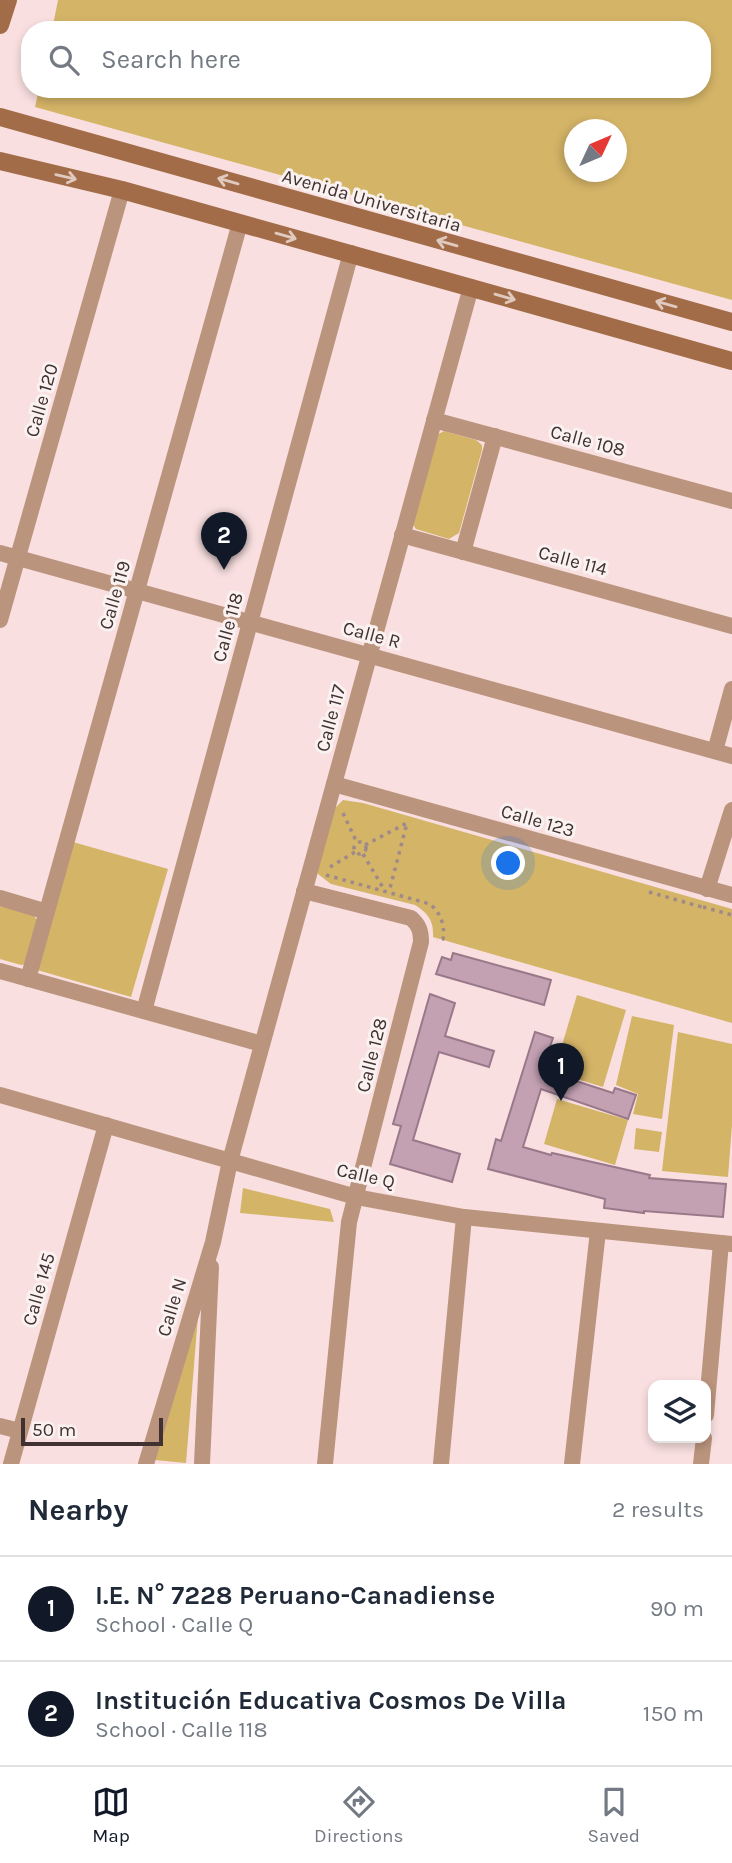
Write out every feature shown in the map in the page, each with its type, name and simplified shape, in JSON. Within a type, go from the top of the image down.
[{"type":"street","points":[[0,25],[8,0]]},
{"type":"street","name":"Avenida Universitaria","points":[[0,117],[732,322]]},
{"type":"street","points":[[0,161],[122,190],[732,361]]},
{"type":"street","name":"Calle 120","points":[[0,620],[122,190]]},
{"type":"street","name":"Calle 119","points":[[28,979],[240,223]]},
{"type":"street","name":"Calle 118","points":[[144,1012],[351,253]]},
{"type":"street","name":"Calle 117","points":[[230,1161],[471,287]]},
{"type":"street","name":"Calle 108","points":[[434,420],[732,501]]},
{"type":"street","points":[[463,552],[495,436]]},
{"type":"street","name":"Calle 114","points":[[402,535],[732,626]]},
{"type":"street","name":"Calle R","points":[[0,553],[732,756]]},
{"type":"street","points":[[715,751],[732,689]]},
{"type":"street","name":"Calle 123","points":[[334,784],[732,895]]},
{"type":"street","points":[[708,889],[732,810]]},
{"type":"street","name":"Calle 128","points":[[304,891],[411,918],[417,923],[421,942],[349,1222],[325,1464]]},
{"type":"street","points":[[0,898],[47,912]]},
{"type":"street","points":[[0,971],[262,1044]]},
{"type":"street","name":"Calle Q","points":[[0,1095],[356,1197],[464,1217],[726,1244]]},
{"type":"street","name":"Calle 145","points":[[11,1464],[106,1125]]},
{"type":"street","name":"Calle N","points":[[146,1464],[213,1242],[230,1161]]},
{"type":"street","points":[[441,1464],[464,1217]]},
{"type":"street","points":[[572,1464],[598,1231]]},
{"type":"street","points":[[202,1464],[213,1242]]},
{"type":"street","points":[[710,1380],[726,1244]]},
{"type":"street","points":[[0,1426],[20,1431]]},
{"type":"street","points":[[701,1464],[703,1443]]},
{"type":"path","points":[[365,845],[407,823],[387,891]]},
{"type":"path","points":[[365,845],[361,842],[354,846],[355,853],[363,854],[387,891]]},
{"type":"path","points":[[363,854],[366,851],[365,845]]},
{"type":"path","points":[[319,873],[429,904],[440,916],[443,939],[421,942]]},
{"type":"path","points":[[703,907],[732,915]]},
{"type":"shaded area","points":[[58,0],[732,0],[732,300],[35,107],[37,98],[711,98],[711,21],[54,21]]},
{"type":"shaded area","points":[[444,431],[476,440],[482,445],[459,533],[449,539],[416,529],[412,523],[437,435]]},
{"type":"shaded area","points":[[343,800],[363,803],[732,909],[732,1023],[433,937],[429,918],[415,905],[331,884],[318,874],[317,867],[333,810]]},
{"type":"shaded area","points":[[73,842],[168,869],[131,997],[37,970]]},
{"type":"shaded area","points":[[0,906],[33,915],[38,921],[26,964],[0,959]]},
{"type":"shaded area","points":[[577,995],[626,1010],[603,1087],[554,1072]]},
{"type":"shaded area","points":[[632,1016],[674,1025],[662,1119],[633,1114],[638,1094],[616,1085]]},
{"type":"shaded area","points":[[678,1032],[732,1044],[732,1125],[728,1177],[662,1171]]},
{"type":"shaded area","points":[[557,1099],[628,1120],[615,1165],[544,1144]]},
{"type":"shaded area","points":[[636,1128],[662,1132],[659,1152],[634,1149]]},
{"type":"shaded area","points":[[243,1188],[330,1209],[334,1222],[240,1213]]},
{"type":"shaded area","points":[[199,1304],[186,1463],[155,1460]]},
{"type":"building","points":[[453,953],[551,980],[544,1005],[436,974],[442,957],[451,960]]},
{"type":"building","points":[[430,994],[455,1003],[445,1036],[494,1051],[489,1067],[439,1052],[413,1140],[460,1154],[452,1182],[390,1164],[401,1126],[393,1124]]},
{"type":"building","points":[[535,1032],[553,1038],[542,1070],[613,1093],[615,1088],[636,1095],[628,1119],[541,1089],[523,1147],[650,1175],[649,1178],[726,1184],[723,1217],[604,1208],[605,1199],[488,1169],[496,1139],[501,1141]]},
{"type":"place","name":"Institución Educativa Cosmos De Villa","points":[[224,570]]},
{"type":"place","name":"I.E. N° 7228 Peruano-Canadiense","points":[[561,1101]]}]
